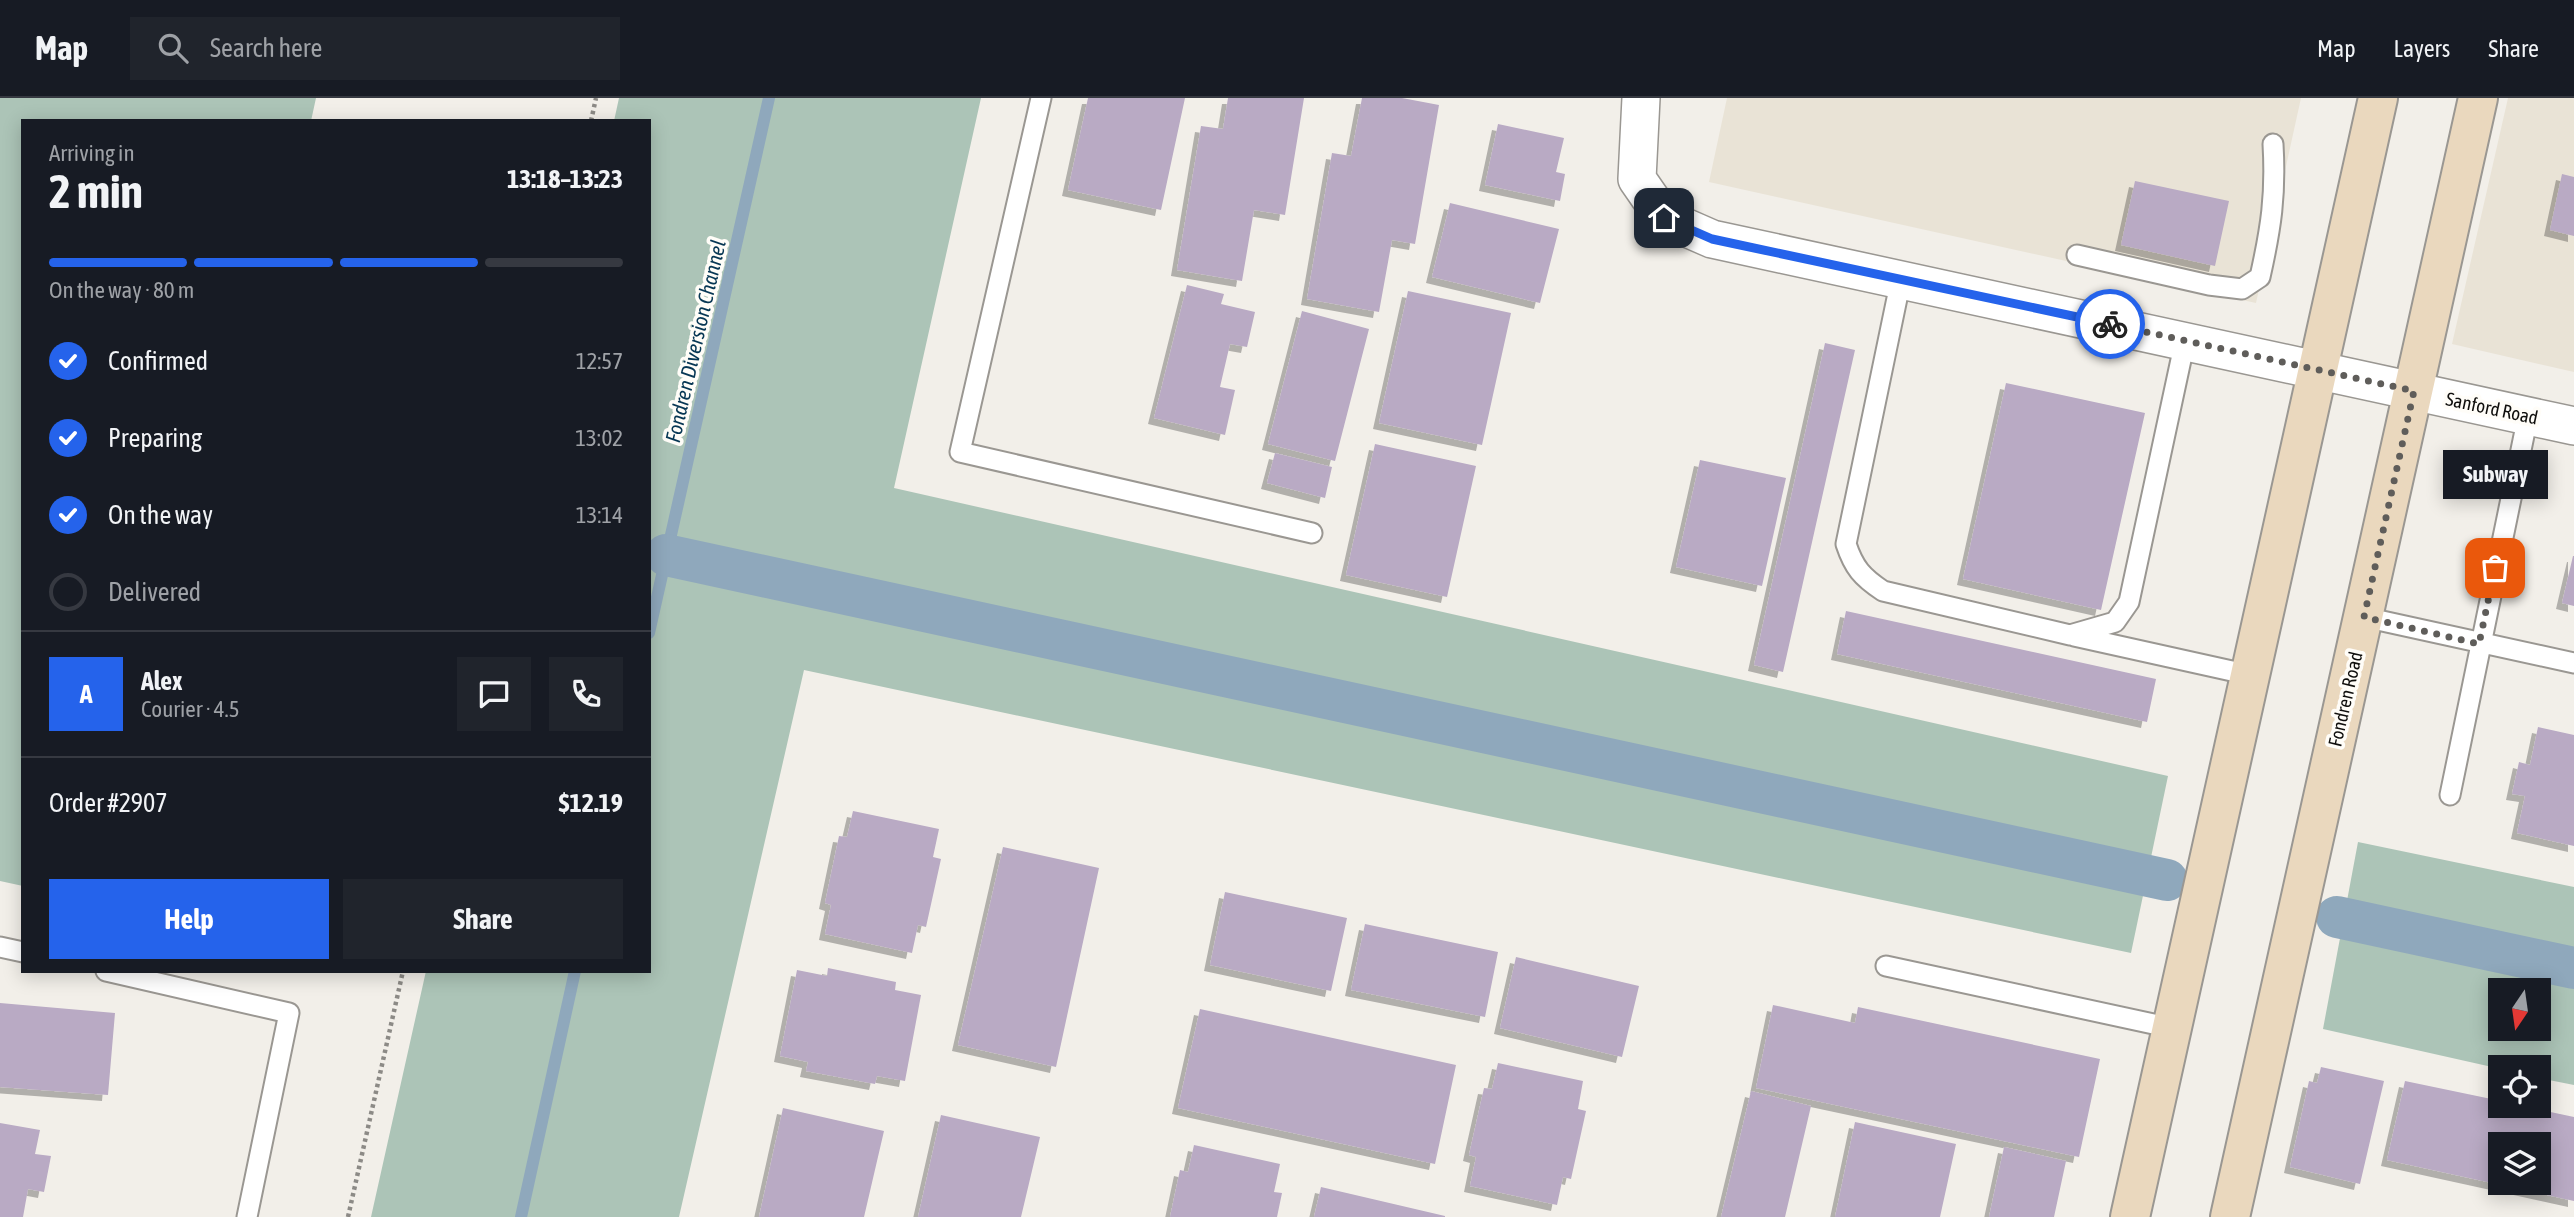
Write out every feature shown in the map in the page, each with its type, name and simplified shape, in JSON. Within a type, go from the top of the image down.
[{"type":"main road","points":[[2130,1217],[2378,98]]},
{"type":"main road","name":"Fondren Road","points":[[2230,1217],[2478,98]]},
{"type":"street","name":"Sanford Road","points":[[1641,98],[1637,179],[1664,218],[1712,239],[2574,426]]},
{"type":"lane","points":[[1041,98],[960,452],[1312,533]]},
{"type":"lane","points":[[2077,254],[2209,285],[2242,289],[2260,277],[2272,224],[2276,191],[2273,145]]},
{"type":"lane","points":[[1901,279],[1846,544],[1860,576],[1883,591],[2250,676]]},
{"type":"lane","points":[[2070,635],[2115,621],[2129,602],[2185,341]]},
{"type":"lane","points":[[2449,795],[2528,416]]},
{"type":"lane","points":[[2364,617],[2574,663]]},
{"type":"lane","points":[[0,947],[21,952]]},
{"type":"lane","points":[[1886,965],[2172,1028]]},
{"type":"lane","points":[[115,973],[289,1013],[247,1217]]},
{"type":"path","points":[[591,119],[596,98]]},
{"type":"path","points":[[348,1217],[403,973]]},
{"type":"shaded area","points":[[1727,98],[2301,98],[2256,303],[1709,182]]},
{"type":"shaded area","points":[[2508,98],[2574,98],[2574,372],[2452,344]]},
{"type":"green space","points":[[0,98],[316,98],[311,119],[21,119],[21,886],[0,881]]},
{"type":"green space","points":[[619,98],[981,98],[894,488],[2168,776],[2131,953],[804,670],[679,1217],[371,1217],[426,973],[651,973],[651,119],[614,119]]},
{"type":"green space","points":[[2358,842],[2574,887],[2574,1085],[2551,1080],[2551,1055],[2488,1055],[2488,1066],[2323,1029]]},
{"type":"building","points":[[1088,98],[1185,98],[1161,210],[1068,190]]},
{"type":"building","points":[[1228,98],[1304,98],[1285,215],[1254,210],[1242,281],[1177,270],[1201,126],[1223,129]]},
{"type":"building","points":[[1362,98],[1402,98],[1439,105],[1415,244],[1392,240],[1379,312],[1307,299],[1332,153],[1351,156]]},
{"type":"building","points":[[1498,124],[1564,138],[1556,172],[1565,174],[1560,201],[1485,185]]},
{"type":"building","points":[[2562,174],[2574,177],[2574,236],[2550,230]]},
{"type":"building","points":[[2135,181],[2229,201],[2215,266],[2121,245]]},
{"type":"building","points":[[1450,203],[1559,229],[1540,303],[1432,277]]},
{"type":"building","points":[[1187,285],[1224,294],[1221,304],[1255,312],[1247,347],[1230,344],[1220,387],[1235,390],[1225,435],[1154,418]]},
{"type":"building","points":[[1408,291],[1511,313],[1482,445],[1379,423]]},
{"type":"building","points":[[1302,311],[1369,329],[1335,461],[1268,444]]},
{"type":"building","points":[[1825,343],[1855,350],[1783,672],[1754,665]]},
{"type":"building","points":[[2006,383],[2145,413],[2101,610],[1963,579]]},
{"type":"building","points":[[1375,444],[1476,466],[1447,597],[1346,575]]},
{"type":"building","points":[[1275,453],[1332,467],[1325,498],[1267,483]]},
{"type":"building","points":[[1700,460],[1786,478],[1762,586],[1676,567]]},
{"type":"building","points":[[2574,556],[2574,606],[2562,603]]},
{"type":"building","points":[[1846,611],[2156,679],[2147,722],[1837,654]]},
{"type":"building","points":[[2538,727],[2574,735],[2574,846],[2517,833],[2525,796],[2512,794],[2519,762],[2530,765]]},
{"type":"building","points":[[853,811],[939,829],[933,857],[941,859],[926,927],[918,925],[912,953],[825,934],[831,905],[825,903],[839,836],[847,837]]},
{"type":"building","points":[[1003,847],[1099,868],[1056,1067],[958,1045]]},
{"type":"building","points":[[1225,892],[1347,918],[1331,991],[1210,965]]},
{"type":"building","points":[[1365,924],[1498,952],[1485,1017],[1351,990]]},
{"type":"building","points":[[1516,957],[1639,986],[1622,1057],[1500,1028]]},
{"type":"building","points":[[828,968],[896,982],[895,990],[921,995],[905,1081],[877,1076],[875,1084],[806,1071],[808,1062],[780,1056],[797,970],[827,976]]},
{"type":"building","points":[[0,1003],[115,1013],[108,1095],[0,1087]]},
{"type":"building","points":[[1773,1005],[1855,1023],[1858,1007],[2100,1059],[2079,1157],[1756,1088]]},
{"type":"building","points":[[1200,1009],[1456,1065],[1435,1164],[1178,1108]]},
{"type":"building","points":[[1498,1063],[1583,1081],[1578,1109],[1586,1111],[1571,1179],[1563,1177],[1557,1205],[1470,1186],[1476,1157],[1469,1155],[1484,1088],[1492,1089]]},
{"type":"building","points":[[2321,1067],[2384,1081],[2360,1184],[2290,1167],[2309,1081],[2317,1083]]},
{"type":"building","points":[[2405,1081],[2488,1098],[2488,1118],[2551,1118],[2551,1112],[2574,1117],[2574,1201],[2547,1195],[2551,1195],[2551,1132],[2488,1132],[2488,1182],[2387,1160]]},
{"type":"building","points":[[1751,1091],[1811,1106],[1785,1217],[1721,1217]]},
{"type":"building","points":[[783,1108],[884,1131],[864,1217],[759,1217]]},
{"type":"building","points":[[941,1115],[1040,1137],[1021,1217],[918,1217]]},
{"type":"building","points":[[1855,1122],[1956,1144],[1940,1217],[1835,1217]]},
{"type":"building","points":[[0,1123],[40,1130],[35,1154],[51,1156],[44,1192],[28,1189],[23,1217],[0,1217]]},
{"type":"building","points":[[1194,1145],[1280,1164],[1274,1192],[1282,1193],[1277,1217],[1170,1217],[1180,1170],[1188,1172]]},
{"type":"building","points":[[2004,1147],[2066,1161],[2054,1217],[1989,1217]]},
{"type":"building","points":[[1321,1187],[1445,1216],[1445,1217],[1314,1217]]},
{"type":"waterway","name":"Fondren Diversion Channel","points":[[651,624],[769,98]]},
{"type":"waterway","points":[[666,555],[2167,880]]},
{"type":"waterway","points":[[2337,917],[2574,968]]},
{"type":"waterway","name":"Fondren Diversion Channel","points":[[521,1217],[575,973]]},
{"type":"way so far","points":[[2110,324],[2414,391],[2364,617],[2479,644],[2495,568]]},
{"type":"place","name":"Subway","points":[[2495,568]]},
{"type":"route","points":[[1664,218],[1712,239],[2110,324]]}]
